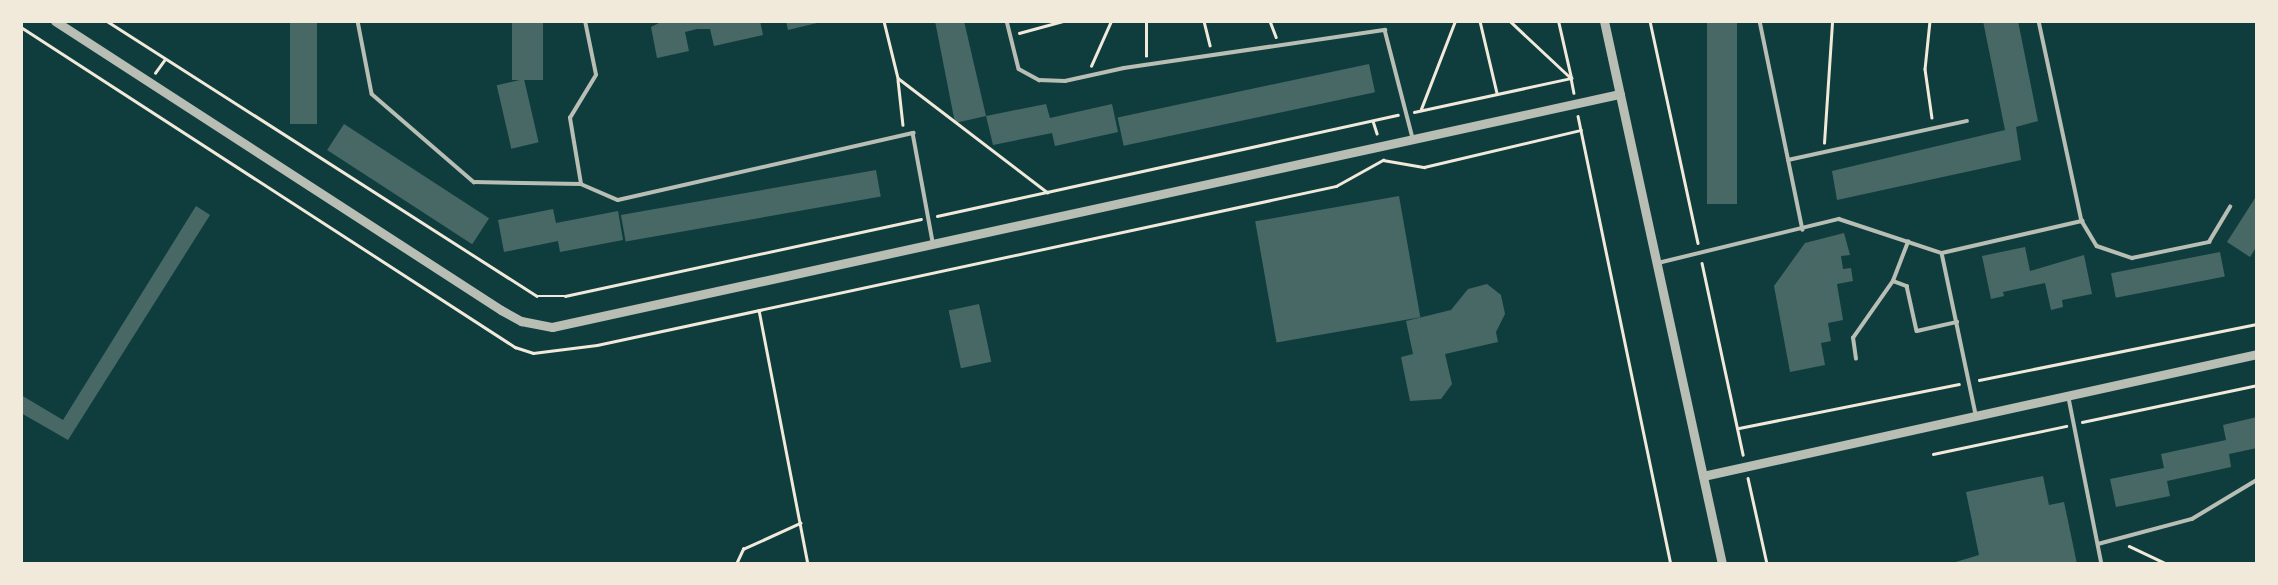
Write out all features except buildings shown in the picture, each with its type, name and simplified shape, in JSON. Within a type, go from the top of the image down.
[{"type":"street","points":[[55,21],[501,310],[536,325],[571,325],[1620,94]]},
{"type":"street","points":[[1604,21],[1723,564]]},
{"type":"street","points":[[1703,476],[2257,354]]},
{"type":"lane","points":[[358,21],[372,94],[474,182],[581,184],[618,200],[913,133],[934,244]]},
{"type":"lane","points":[[581,184],[570,118],[596,75],[585,21]]},
{"type":"lane","points":[[1007,21],[1019,69],[1039,80],[1087,76],[1385,30]]},
{"type":"lane","points":[[1383,21],[1413,140]]},
{"type":"lane","points":[[1760,21],[1803,230]]},
{"type":"lane","points":[[2039,21],[2082,221],[2097,246],[2132,258],[2209,242],[2231,206]]},
{"type":"lane","points":[[1788,160],[1967,121]]},
{"type":"lane","points":[[1658,263],[1803,230],[1839,219],[1942,253],[2082,221]]},
{"type":"lane","points":[[1856,359],[1853,338],[1893,281],[1908,242]]},
{"type":"lane","points":[[1942,253],[1976,414]]},
{"type":"lane","points":[[1893,281],[1908,286],[1917,331],[1957,322]]},
{"type":"lane","points":[[2069,395],[2102,564]]},
{"type":"lane","points":[[2098,544],[2192,519],[2257,480]]},
{"type":"path","points":[[107,21],[537,296],[565,296],[1571,78]]},
{"type":"path","points":[[884,21],[898,78],[904,135]]},
{"type":"path","points":[[1010,35],[1063,21]]},
{"type":"path","points":[[1087,76],[1111,21]]},
{"type":"path","points":[[1145,65],[1146,21]]},
{"type":"path","points":[[1204,21],[1213,55]]},
{"type":"path","points":[[1270,21],[1279,45]]},
{"type":"path","points":[[1420,111],[1455,21]]},
{"type":"path","points":[[1480,21],[1498,94]]},
{"type":"path","points":[[1510,21],[1571,78]]},
{"type":"path","points":[[1558,21],[1671,564]]},
{"type":"path","points":[[1650,21],[1767,564]]},
{"type":"path","points":[[1824,153],[1832,21]]},
{"type":"path","points":[[1930,21],[1924,69],[1933,129]]},
{"type":"path","points":[[21,27],[524,351],[575,350],[1336,186],[1383,160],[1424,167],[1581,130]]},
{"type":"path","points":[[898,78],[1046,192]]},
{"type":"path","points":[[759,310],[808,564]]},
{"type":"path","points":[[1737,428],[2257,324]]},
{"type":"path","points":[[1933,454],[2257,384]]},
{"type":"path","points":[[736,564],[743,549],[800,523]]},
{"type":"path","points":[[2115,539],[2167,564]]}]
